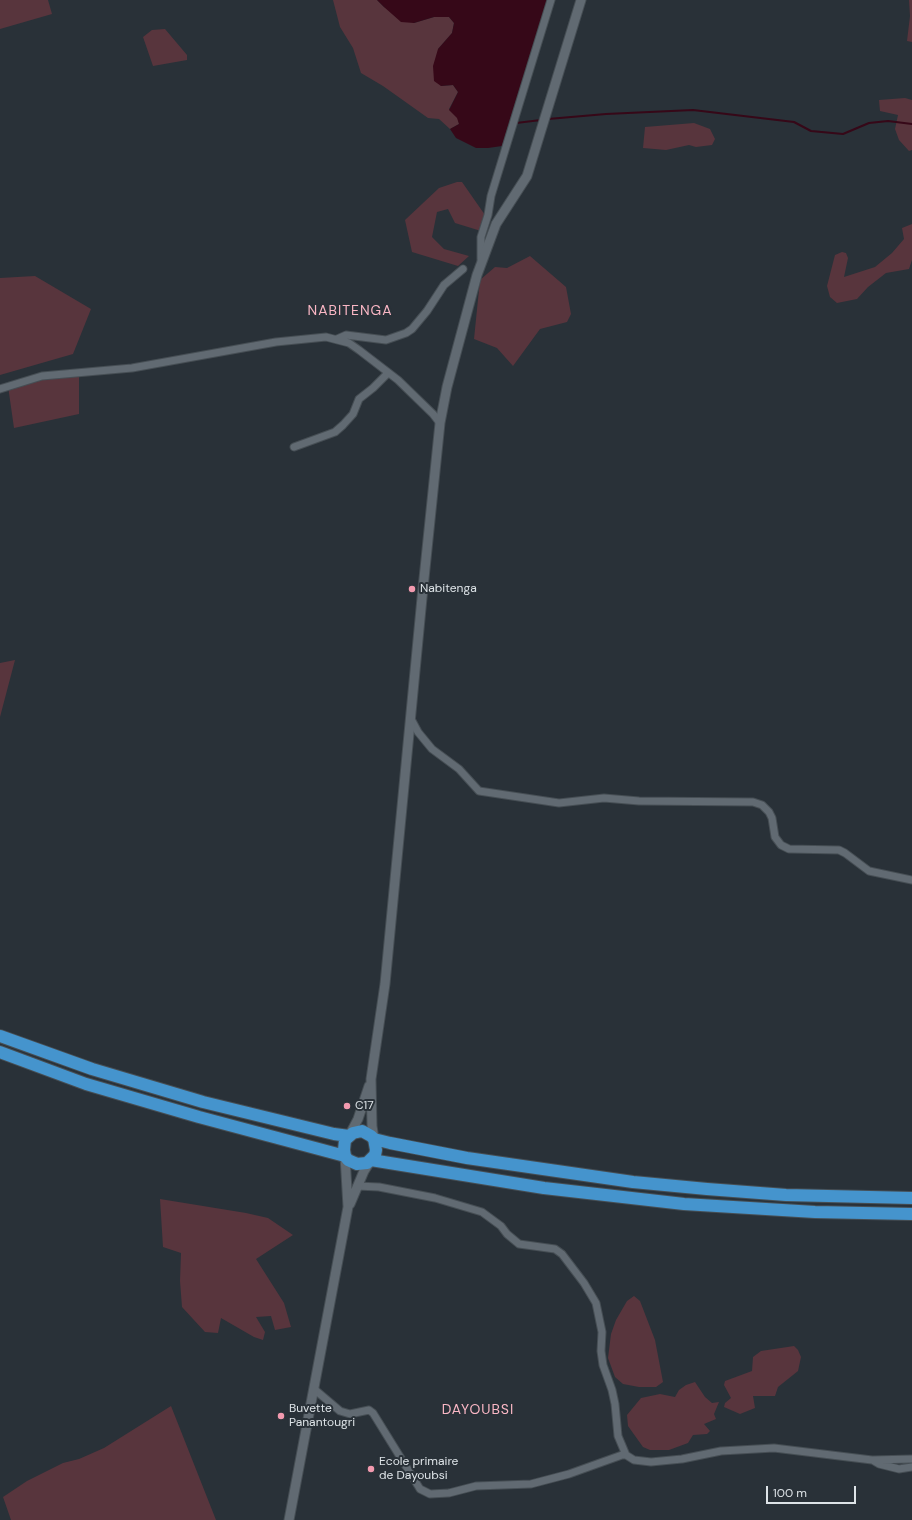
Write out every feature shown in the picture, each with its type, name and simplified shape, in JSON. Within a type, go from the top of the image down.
[{"type":"highway","points":[[0,1036],[92,1069],[203,1102],[334,1134],[349,1136]]},
{"type":"highway","points":[[0,1052],[86,1084],[199,1117],[345,1156],[348,1160],[357,1164],[362,1164],[371,1160],[544,1188],[676,1203],[816,1212],[912,1214]]},
{"type":"highway","points":[[345,1156],[344,1145],[349,1136],[353,1133],[362,1132],[374,1139],[467,1158],[634,1182],[786,1195],[912,1198]]},
{"type":"highway","points":[[371,1160],[376,1150],[374,1139]]},
{"type":"street","points":[[482,265],[481,237],[488,215],[491,196],[551,0]]},
{"type":"street","points":[[374,1139],[372,1126],[371,1079],[385,984],[440,423],[447,387],[482,265],[496,224],[527,176],[581,0]]},
{"type":"street","points":[[337,339],[346,335],[386,340],[412,330],[427,311],[444,285],[463,269]]},
{"type":"street","points":[[0,389],[42,376],[132,368],[290,340],[317,337],[337,339],[349,343],[388,372],[428,409],[440,423]]},
{"type":"street","points":[[294,447],[335,432],[343,426],[353,414],[359,400],[388,372]]},
{"type":"street","points":[[411,719],[418,732],[432,749],[459,769],[479,791],[559,803],[604,798],[639,801],[753,802],[762,805],[769,812],[772,818],[775,837],[781,845],[789,849],[830,848],[839,850],[868,871],[912,880]]},
{"type":"street","points":[[349,1136],[358,1119],[371,1079]]},
{"type":"street","points":[[345,1156],[348,1207]]},
{"type":"street","points":[[289,1520],[348,1207],[364,1171],[371,1160]]},
{"type":"street","points":[[357,1186],[379,1187],[435,1198],[482,1212],[501,1226],[519,1244],[555,1249],[562,1254],[580,1277],[596,1303],[602,1332],[601,1351],[603,1366],[612,1390],[618,1436],[626,1455],[634,1460],[651,1462],[682,1459],[721,1451],[774,1448],[872,1460],[912,1459]]},
{"type":"street","points":[[314,1388],[340,1411],[350,1414],[369,1410],[420,1489],[430,1494],[449,1493],[476,1486],[531,1484],[569,1474],[622,1455],[626,1455]]},
{"type":"street","points":[[872,1460],[879,1464],[900,1469],[912,1467]]},
{"type":"shaded area","points":[[0,0],[48,0],[52,14],[0,29]]},
{"type":"shaded area","points":[[333,0],[377,0],[384,7],[414,23],[434,17],[449,17],[454,23],[452,33],[438,49],[441,86],[453,85],[458,92],[449,109],[458,118],[459,124],[450,129],[439,119],[428,118],[383,86],[361,73],[353,48],[340,27]]},
{"type":"shaded area","points":[[377,0],[547,0],[502,146],[476,148],[456,138],[450,129],[459,124],[457,118],[449,110],[458,92],[453,85],[441,86],[434,81],[433,66],[438,49],[452,33],[454,23],[449,17],[434,17],[414,23],[401,22]]},
{"type":"shaded area","points":[[909,0],[912,0],[912,42],[907,41],[910,16]]},
{"type":"shaded area","points":[[165,29],[187,55],[187,60],[153,66],[143,37],[152,30]]},
{"type":"shaded area","points":[[905,98],[912,100],[912,150],[909,151],[899,140],[895,129],[898,115],[880,111],[879,100]]},
{"type":"shaded area","points":[[694,123],[710,129],[715,139],[712,145],[696,147],[689,145],[666,150],[643,148],[645,127]]},
{"type":"shaded area","points":[[457,182],[462,182],[485,215],[481,231],[455,223],[448,209],[437,212],[432,237],[444,249],[469,256],[458,266],[412,252],[405,220],[439,188]]},
{"type":"shaded area","points":[[912,224],[912,260],[909,269],[886,273],[868,287],[857,299],[837,303],[830,297],[827,286],[835,255],[842,252],[846,253],[848,258],[844,277],[875,267],[892,253],[904,239],[902,228]]},
{"type":"shaded area","points":[[530,256],[566,287],[571,314],[567,322],[540,329],[513,366],[497,348],[474,339],[480,280],[495,267],[507,268]]},
{"type":"shaded area","points":[[35,276],[91,309],[73,354],[0,375],[0,278]]},
{"type":"shaded area","points":[[79,373],[79,414],[14,428],[8,386],[27,380]]},
{"type":"shaded area","points":[[15,660],[0,717],[0,663]]},
{"type":"shaded area","points":[[160,1199],[268,1218],[293,1235],[256,1259],[284,1303],[291,1327],[275,1330],[271,1316],[256,1317],[265,1332],[263,1340],[254,1337],[221,1318],[218,1333],[205,1332],[182,1307],[180,1281],[181,1253],[163,1247]]},
{"type":"shaded area","points":[[634,1296],[640,1301],[655,1340],[663,1382],[656,1387],[639,1387],[623,1384],[615,1377],[608,1358],[611,1334],[616,1320],[627,1301]]},
{"type":"shaded area","points":[[794,1346],[798,1350],[801,1357],[798,1371],[778,1387],[775,1396],[753,1396],[755,1408],[740,1414],[724,1407],[725,1403],[731,1398],[724,1385],[725,1381],[752,1371],[753,1357],[761,1351]]},
{"type":"shaded area","points":[[695,1382],[705,1397],[712,1403],[719,1402],[714,1414],[716,1419],[704,1424],[710,1431],[707,1434],[693,1435],[688,1443],[669,1450],[650,1450],[643,1447],[628,1426],[627,1415],[641,1398],[660,1394],[675,1397],[679,1390],[686,1385]]},
{"type":"shaded area","points":[[171,1406],[216,1520],[11,1520],[3,1497],[27,1481],[63,1463],[79,1459],[104,1448]]},
{"type":"waterway","points":[[548,119],[606,114],[693,110],[794,122],[811,131],[843,134],[869,123],[888,121],[912,124]]},
{"type":"waterway","points":[[516,123],[541,120]]},
{"type":"place","name":"Nabitenga","points":[[412,589]]},
{"type":"place","name":"C17","points":[[347,1106]]},
{"type":"place","name":"Buvette Panantougri","points":[[281,1416]]},
{"type":"place","name":"Ecole primaire de Dayoubsi","points":[[371,1469]]},
{"type":"district","name":"NABITENGA","points":[[350,311]]},
{"type":"district","name":"DAYOUBSI","points":[[478,1410]]}]
